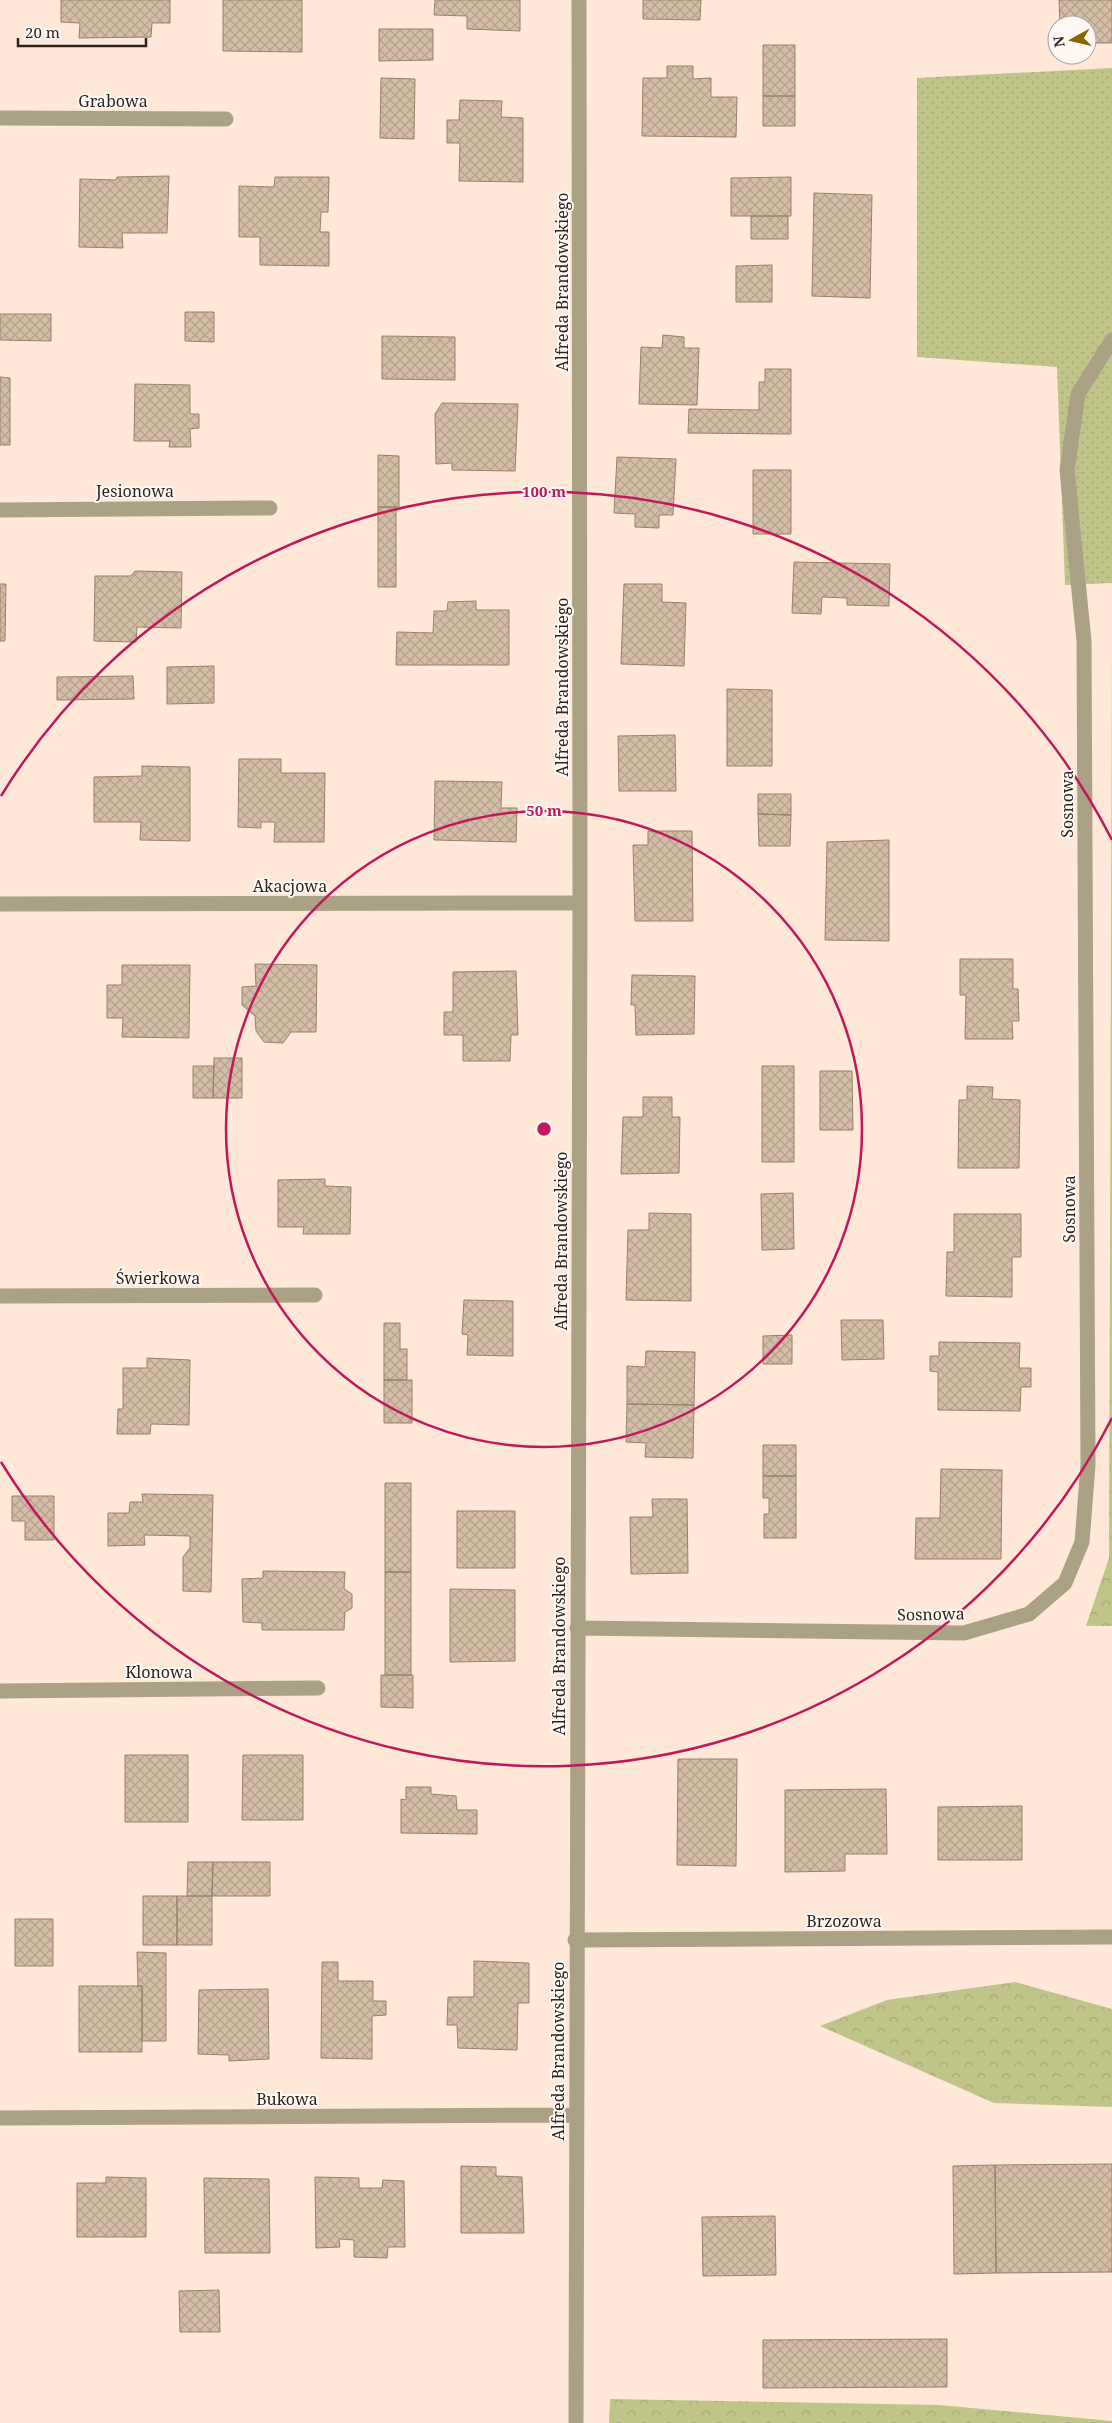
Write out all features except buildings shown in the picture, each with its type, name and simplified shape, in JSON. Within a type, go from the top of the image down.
[{"type":"street","name":"Alfreda Brandowskiego","points":[[576,2423],[575,2115],[580,903],[579,0]]},
{"type":"street","name":"Grabowa","points":[[0,118],[226,119]]},
{"type":"street","name":"Sosnowa","points":[[577,1628],[964,1633],[1029,1614],[1065,1583],[1082,1542],[1088,1464],[1084,641],[1067,470],[1078,394],[1112,340]]},
{"type":"street","name":"Jesionowa","points":[[0,510],[270,508]]},
{"type":"street","name":"Akacjowa","points":[[0,904],[580,903]]},
{"type":"street","name":"Świerkowa","points":[[0,1296],[315,1295]]},
{"type":"street","name":"Klonowa","points":[[0,1691],[318,1688]]},
{"type":"street","name":"Brzozowa","points":[[576,1940],[1112,1938]]},
{"type":"street","name":"Bukowa","points":[[0,2118],[575,2115]]},
{"type":"green space","points":[[1112,68],[1112,583],[1065,585],[1057,367],[917,357],[917,78]]},
{"type":"green space","points":[[1112,640],[1112,1626],[1086,1626],[1109,1558]]},
{"type":"green space","points":[[1015,1982],[1112,2009],[1112,2107],[994,2103],[820,2026],[887,2000]]},
{"type":"green space","points":[[610,2399],[939,2405],[1112,2421],[1112,2423],[609,2423]]}]
